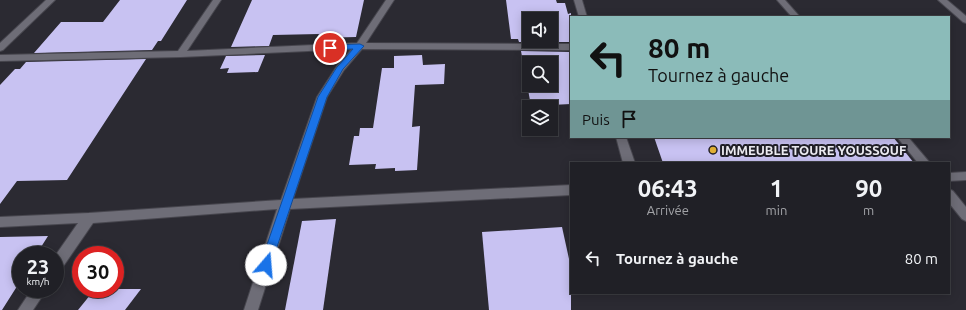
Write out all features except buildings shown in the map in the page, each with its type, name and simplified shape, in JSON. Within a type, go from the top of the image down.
[{"type":"street","points":[[0,48],[51,0]]},
{"type":"street","points":[[181,54],[217,0]]},
{"type":"street","points":[[251,310],[285,204],[322,97],[340,68],[360,46],[390,0]]},
{"type":"street","points":[[578,0],[583,16]]},
{"type":"street","points":[[782,0],[795,16]]},
{"type":"street","points":[[942,0],[966,20]]},
{"type":"street","points":[[0,58],[181,54],[360,46],[570,47]]},
{"type":"street","points":[[621,138],[629,162]]},
{"type":"street","points":[[903,138],[923,162]]},
{"type":"street","points":[[950,176],[966,176]]},
{"type":"street","points":[[0,222],[89,218],[285,204],[570,190]]},
{"type":"street","points":[[950,195],[966,216]]},
{"type":"street","points":[[64,254],[89,218]]},
{"type":"street","points":[[25,310],[34,298]]},
{"type":"place","name":"IMMEUBLE TOURE YOUSSOUF","points":[[713,150]]},
{"type":"route","points":[[266,265],[285,204],[322,97],[340,68],[360,46],[330,48]]}]
